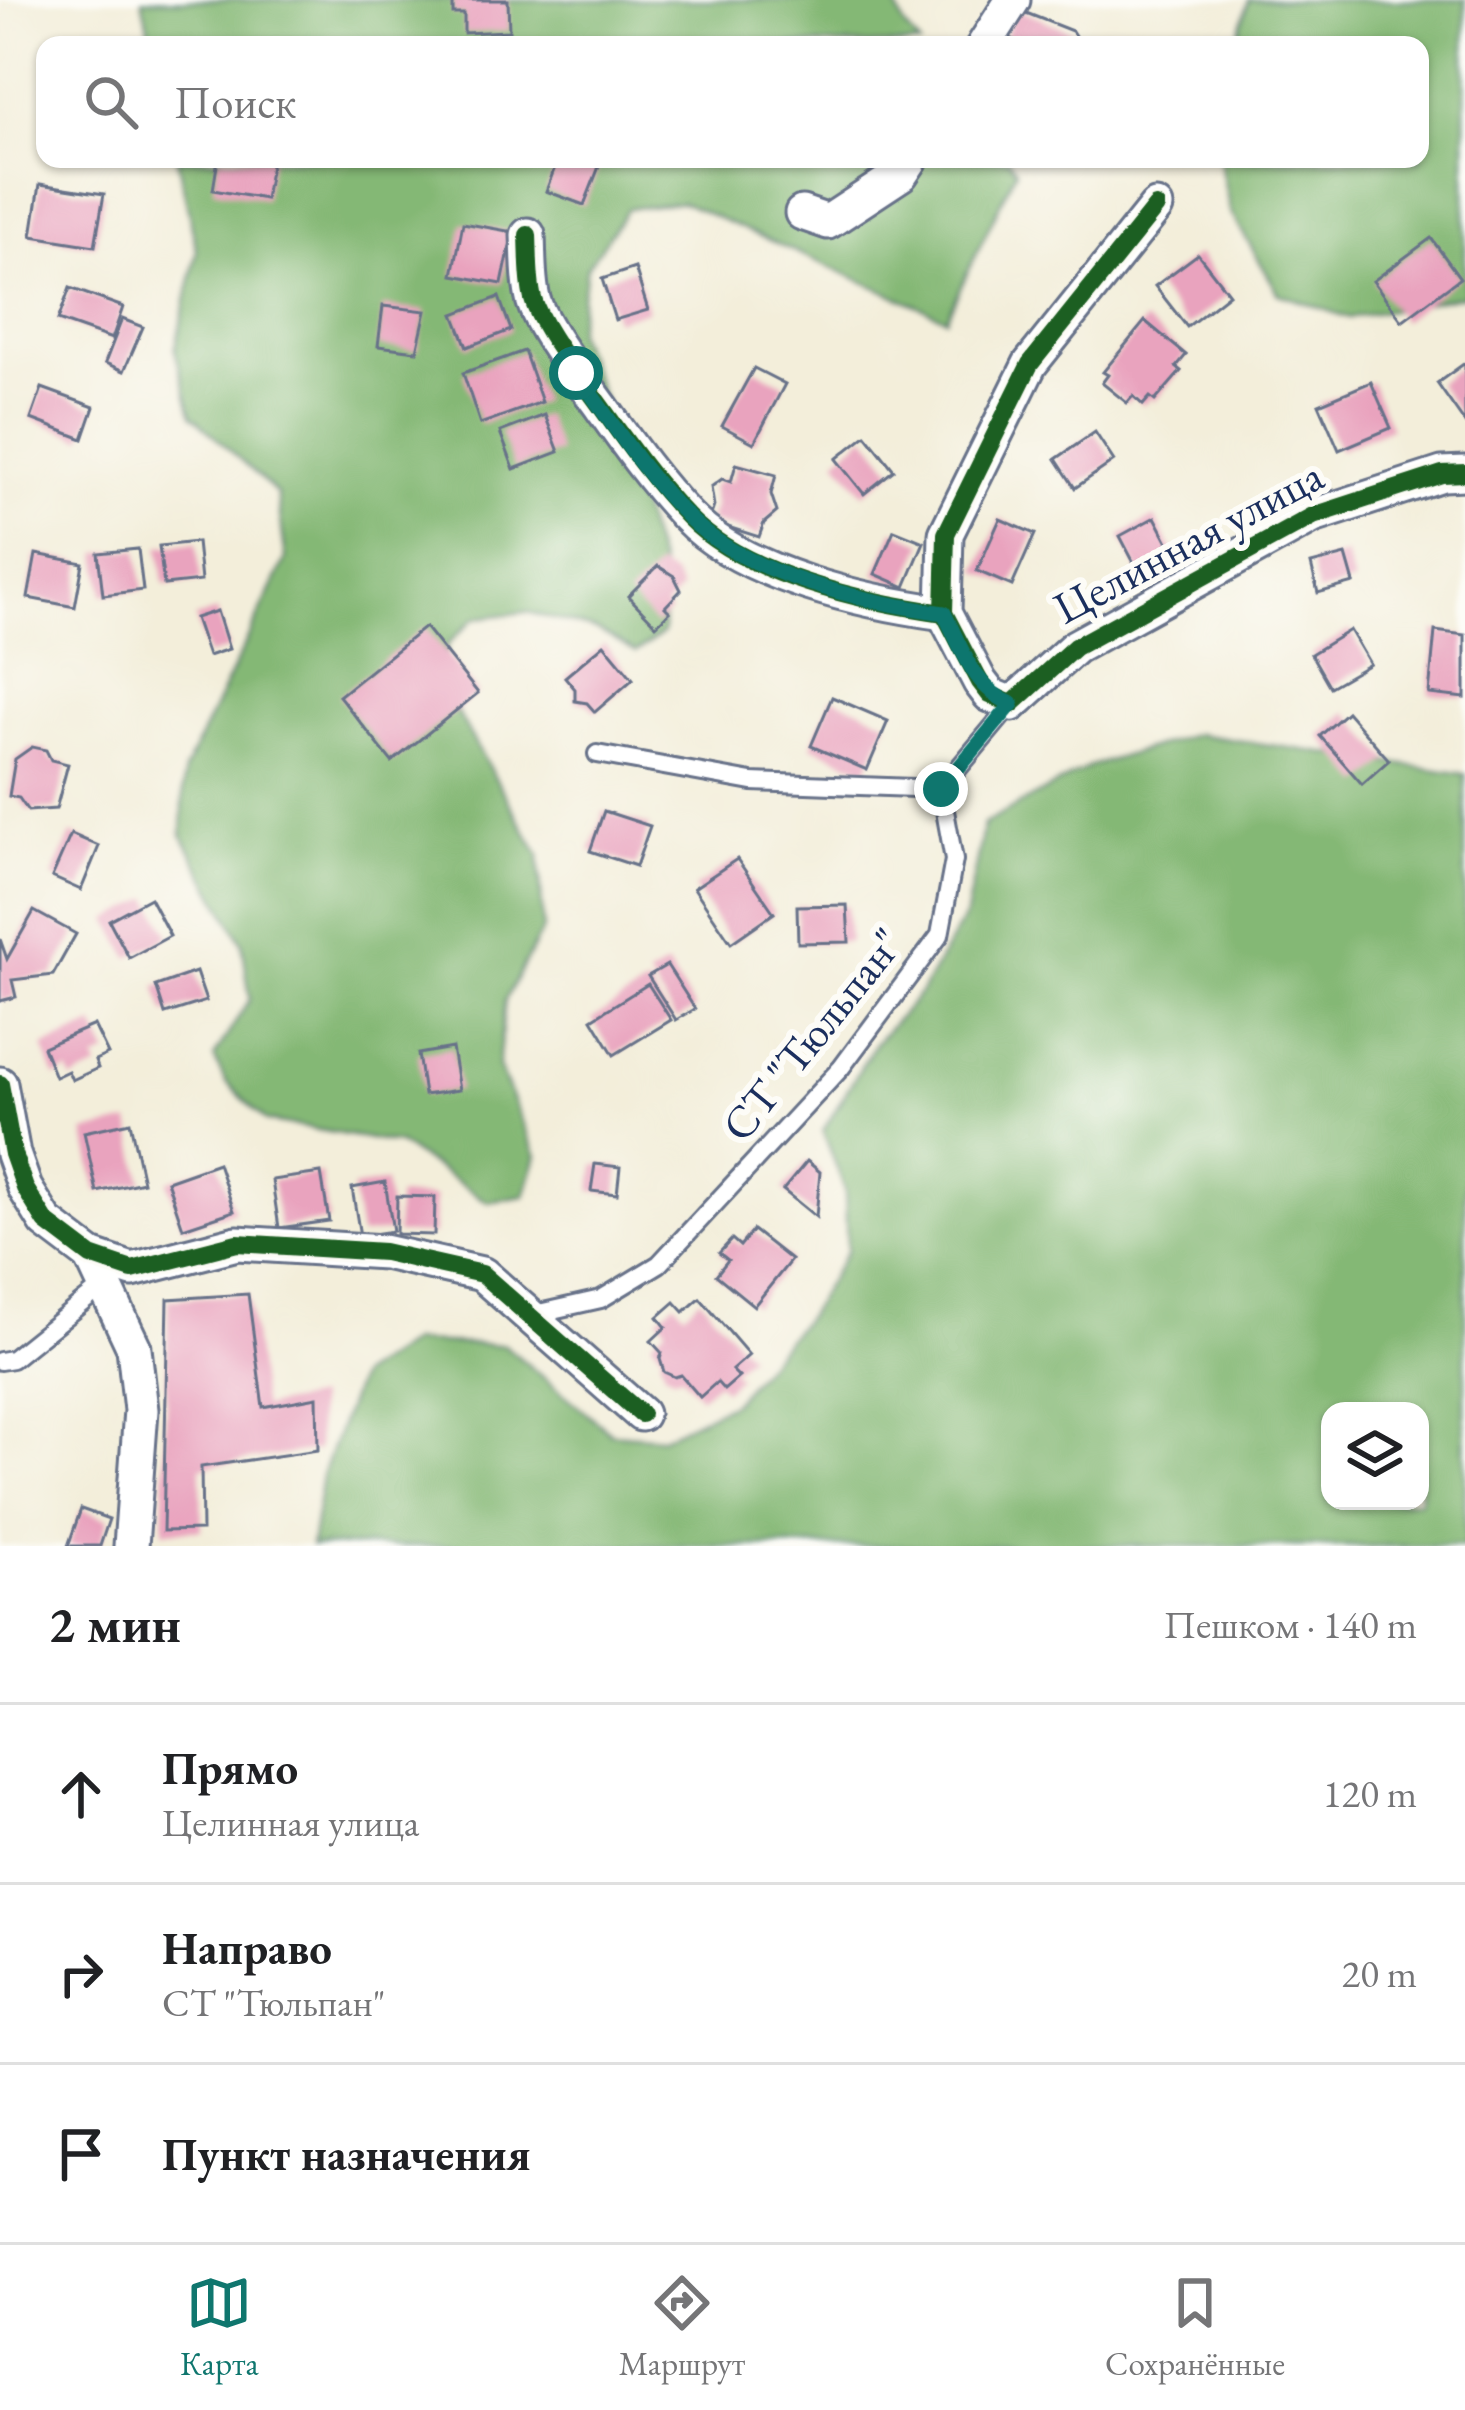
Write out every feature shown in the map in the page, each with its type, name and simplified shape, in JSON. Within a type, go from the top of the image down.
[{"type":"street","points":[[990,36],[1013,0]]},
{"type":"street","points":[[802,213],[828,222],[906,168]]},
{"type":"street","points":[[1012,704],[990,695],[980,682],[944,613],[946,534],[1030,364],[1156,207]]},
{"type":"street","points":[[528,235],[533,302],[576,373],[691,521],[744,556],[817,585],[944,613]]},
{"type":"street","name":"Целинная улица","points":[[1012,704],[1075,647],[1312,516],[1442,474],[1465,473]]},
{"type":"street","points":[[0,1084],[13,1154],[26,1188],[46,1222],[96,1272],[134,1348],[141,1410],[131,1546]]},
{"type":"street","points":[[96,1272],[132,1270],[237,1243],[384,1252],[482,1274],[641,1414]]},
{"type":"lane","points":[[597,754],[752,782],[941,789],[1012,704]]},
{"type":"lane","name":"СТ \"Тюльпан\"","points":[[530,1315],[602,1300],[659,1264],[841,1068],[940,935],[954,860],[941,789]]},
{"type":"lane","points":[[0,1361],[12,1359],[96,1272]]},
{"type":"green space","points":[[142,0],[894,0],[913,36],[150,36]]},
{"type":"green space","points":[[1249,0],[1465,0],[1465,295],[1349,318],[1279,294],[1230,211],[1221,168],[1429,168],[1429,36],[1238,36]]},
{"type":"green space","points":[[179,168],[1016,170],[946,318],[682,202],[627,209],[587,267],[576,332],[664,578],[663,633],[636,652],[597,630],[527,612],[475,618],[447,645],[443,688],[539,854],[543,929],[505,1000],[498,1066],[537,1156],[525,1196],[488,1202],[399,1144],[266,1121],[225,1081],[214,1057],[250,999],[242,942],[182,835],[184,771],[286,559],[277,494],[192,415],[175,350],[197,251]]},
{"type":"green space","points":[[1196,734],[1465,774],[1465,1546],[311,1546],[322,1475],[358,1377],[411,1342],[504,1345],[611,1433],[662,1437],[732,1403],[808,1314],[847,1251],[845,1190],[823,1131],[874,1045],[921,992],[966,914],[984,824],[1091,766]]},
{"type":"building","points":[[453,0],[508,0],[509,31],[464,33],[464,14],[453,14]]},
{"type":"building","points":[[1016,9],[1075,36],[1005,36]]},
{"type":"building","points":[[217,168],[270,168],[265,199],[213,190]]},
{"type":"building","points":[[555,168],[598,168],[584,205],[546,191]]},
{"type":"building","points":[[40,184],[104,194],[95,246],[32,236]]},
{"type":"building","points":[[463,223],[513,232],[502,284],[453,275]]},
{"type":"building","points":[[1431,238],[1460,278],[1402,321],[1373,281]]},
{"type":"building","points":[[1198,254],[1229,294],[1187,327],[1155,286]]},
{"type":"building","points":[[635,268],[648,310],[615,320],[602,279]]},
{"type":"building","points":[[70,288],[123,307],[112,339],[58,320]]},
{"type":"building","points":[[499,297],[511,330],[467,347],[454,314]]},
{"type":"building","points":[[383,306],[426,311],[417,351],[378,346]]},
{"type":"building","points":[[122,319],[143,327],[124,371],[105,363]]},
{"type":"building","points":[[1145,321],[1186,355],[1176,367],[1181,371],[1155,401],[1150,397],[1143,405],[1133,396],[1127,403],[1102,383],[1108,375],[1103,372]]},
{"type":"building","points":[[524,351],[542,402],[480,424],[463,373]]},
{"type":"building","points":[[1465,363],[1465,423],[1437,383]]},
{"type":"building","points":[[754,368],[785,384],[754,443],[722,426]]},
{"type":"building","points":[[1371,382],[1391,428],[1339,450],[1319,404]]},
{"type":"building","points":[[42,388],[94,407],[83,439],[31,419]]},
{"type":"building","points":[[545,415],[559,452],[514,469],[500,432]]},
{"type":"building","points":[[1095,432],[1114,461],[1075,488],[1056,459]]},
{"type":"building","points":[[866,435],[894,470],[864,494],[836,459]]},
{"type":"building","points":[[736,464],[776,475],[771,494],[777,512],[764,523],[759,537],[709,521],[714,506],[711,487],[722,479],[731,482]]},
{"type":"building","points":[[1155,517],[1178,561],[1143,580],[1120,536]]},
{"type":"building","points":[[1000,519],[1035,534],[1012,586],[977,571]]},
{"type":"building","points":[[894,530],[924,542],[905,587],[875,574]]},
{"type":"building","points":[[197,542],[201,581],[164,585],[159,546]]},
{"type":"building","points":[[138,549],[143,590],[103,595],[98,553]]},
{"type":"building","points":[[36,554],[83,563],[75,607],[28,598]]},
{"type":"building","points":[[1346,555],[1354,583],[1318,593],[1311,564]]},
{"type":"building","points":[[658,566],[674,576],[681,590],[665,607],[670,612],[656,625],[628,596]]},
{"type":"building","points":[[217,611],[229,649],[208,656],[195,618]]},
{"type":"building","points":[[425,627],[478,693],[392,762],[339,696]]},
{"type":"building","points":[[1350,630],[1370,664],[1330,687],[1311,654]]},
{"type":"building","points":[[1435,631],[1465,635],[1465,698],[1429,694]]},
{"type":"building","points":[[604,644],[633,679],[595,712],[587,703],[575,701],[575,689],[565,677]]},
{"type":"building","points":[[832,697],[888,721],[867,770],[811,746]]},
{"type":"building","points":[[1347,712],[1389,760],[1362,784],[1320,736]]},
{"type":"building","points":[[32,747],[46,750],[51,760],[68,764],[56,809],[28,811],[19,798],[9,796],[15,759]]},
{"type":"building","points":[[604,811],[650,826],[636,866],[590,851]]},
{"type":"building","points":[[71,834],[99,846],[81,890],[52,877]]},
{"type":"building","points":[[737,859],[774,913],[731,943],[694,888]]},
{"type":"building","points":[[150,898],[170,936],[129,958],[109,920]]},
{"type":"building","points":[[847,905],[849,942],[798,943],[797,906]]},
{"type":"building","points":[[34,911],[76,934],[53,975],[12,980],[16,997],[0,1001],[0,939],[7,959]]},
{"type":"building","points":[[667,965],[695,1009],[676,1020],[648,976]]},
{"type":"building","points":[[196,972],[206,1001],[165,1014],[156,986]]},
{"type":"building","points":[[648,984],[671,1020],[614,1055],[592,1019]]},
{"type":"building","points":[[94,1025],[108,1054],[95,1060],[98,1068],[72,1080],[68,1071],[55,1077],[43,1047]]},
{"type":"building","points":[[452,1048],[459,1090],[424,1095],[418,1054]]},
{"type":"building","points":[[130,1122],[143,1182],[97,1192],[84,1132]]},
{"type":"building","points":[[807,1161],[820,1172],[816,1217],[783,1190]]},
{"type":"building","points":[[218,1163],[234,1211],[183,1228],[167,1181]]},
{"type":"building","points":[[595,1164],[620,1167],[617,1194],[591,1191]]},
{"type":"building","points":[[321,1173],[329,1221],[279,1228],[272,1180]]},
{"type":"building","points":[[385,1182],[393,1231],[360,1236],[352,1188]]},
{"type":"building","points":[[397,1196],[435,1197],[434,1235],[396,1234]]},
{"type":"building","points":[[753,1230],[791,1260],[754,1306],[716,1275],[728,1260],[719,1253],[732,1239],[740,1246]]},
{"type":"building","points":[[248,1294],[263,1407],[317,1397],[318,1450],[201,1467],[202,1530],[163,1531],[168,1299]]},
{"type":"building","points":[[700,1298],[749,1355],[732,1370],[739,1377],[724,1390],[717,1382],[700,1397],[681,1375],[664,1372],[662,1353],[651,1341],[666,1327],[658,1317],[675,1302],[684,1312]]},
{"type":"building","points":[[81,1509],[109,1519],[100,1546],[68,1546]]},
{"type":"cycle path","points":[[1156,207],[1030,364],[946,534],[944,613],[990,695],[1012,704],[1075,647],[1313,516],[1442,474],[1465,473]]},
{"type":"cycle path","points":[[528,235],[531,291],[545,325],[633,450],[688,517],[712,538],[773,570],[843,593],[944,613]]},
{"type":"cycle path","points":[[0,1084],[13,1154],[25,1188],[46,1222],[91,1256],[132,1270],[237,1243],[384,1252],[482,1274],[641,1414]]},
{"type":"route","points":[[576,373],[691,521],[744,556],[817,585],[944,613],[980,682],[990,695],[1012,704],[941,789]]}]
